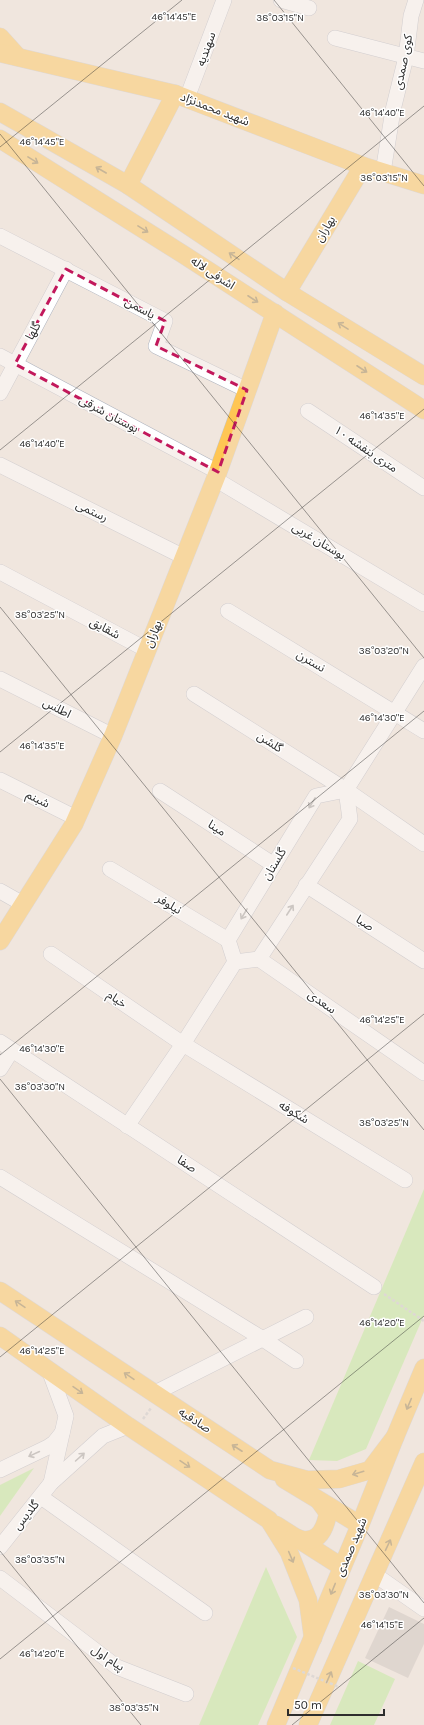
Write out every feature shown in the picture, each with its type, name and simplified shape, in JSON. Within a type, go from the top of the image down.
[{"type":"main road","points":[[0,37],[18,57]]},
{"type":"main road","name":"شهید محمدنژاد","points":[[0,53],[181,96],[363,166],[424,185]]},
{"type":"main road","points":[[128,185],[181,96]]},
{"type":"main road","points":[[0,112],[128,185],[287,292],[424,376]]},
{"type":"main road","name":"اشرفی لاله","points":[[0,139],[275,313],[424,410]]},
{"type":"main road","name":"بهاران","points":[[287,292],[363,166]]},
{"type":"main road","name":"بهاران","points":[[0,941],[76,818],[113,736],[216,475],[275,313]]},
{"type":"main road","name":"صادقیه","points":[[0,1291],[270,1470],[307,1480],[339,1479],[370,1470],[395,1437]]},
{"type":"main road","points":[[0,1336],[131,1428],[294,1537],[342,1567]]},
{"type":"main road","name":"شهید صمدی","points":[[276,1725],[360,1526],[424,1368]]},
{"type":"main road","points":[[308,1725],[424,1462]]},
{"type":"main road","points":[[270,1470],[360,1526]]},
{"type":"main road","points":[[294,1537],[307,1541],[319,1536],[326,1525],[328,1513],[320,1502]]},
{"type":"main road","points":[[269,1520],[289,1552],[308,1600],[313,1638]]},
{"type":"street","name":"سهندیه","points":[[181,96],[224,0]]},
{"type":"street","points":[[281,0],[309,8]]},
{"type":"street","name":"کوی صمدی","points":[[384,172],[393,110],[406,57],[411,16],[416,0]]},
{"type":"street","points":[[335,38],[424,61]]},
{"type":"street","points":[[0,236],[66,269]]},
{"type":"street","name":"گلها","points":[[0,393],[66,269]]},
{"type":"street","name":"یاسمن","points":[[66,269],[165,321],[156,346],[247,390]]},
{"type":"street","name":"بوستان شرقی","points":[[0,356],[216,475]]},
{"type":"street","name":"۱۰ متری بنفشه","points":[[308,411],[424,488]]},
{"type":"street","name":"رستمی","points":[[0,465],[184,557]]},
{"type":"street","name":"بوستان غربی","points":[[216,475],[424,604]]},
{"type":"street","name":"شقایق","points":[[0,572],[147,650]]},
{"type":"street","name":"نسترن","points":[[228,611],[395,711],[424,731]]},
{"type":"street","points":[[128,1126],[236,962],[259,958],[350,819],[346,790],[424,666]]},
{"type":"street","name":"اطلس","points":[[0,679],[113,736]]},
{"type":"street","name":"گلشن","points":[[194,694],[346,790],[424,844]]},
{"type":"street","name":"شبنم","points":[[0,780],[76,818]]},
{"type":"street","name":"گلستان","points":[[228,940],[316,796],[346,790]]},
{"type":"street","name":"مینا","points":[[160,791],[274,865]]},
{"type":"street","name":"نیلوفر","points":[[110,869],[228,940]]},
{"type":"street","name":"صبا","points":[[306,885],[424,961]]},
{"type":"street","points":[[0,891],[23,904]]},
{"type":"street","points":[[228,940],[236,962]]},
{"type":"street","name":"خیام","points":[[51,954],[183,1044]]},
{"type":"street","name":"سعدی","points":[[259,958],[424,1073]]},
{"type":"street","name":"شکوفه","points":[[183,1044],[405,1180]]},
{"type":"street","points":[[0,1068],[6,1046]]},
{"type":"street","name":"صفا","points":[[6,1046],[374,1286]]},
{"type":"street","points":[[0,1177],[263,1339],[296,1361]]},
{"type":"street","points":[[157,1395],[306,1317]]},
{"type":"street","points":[[48,1370],[66,1416],[51,1483]]},
{"type":"street","points":[[51,1483],[103,1436],[131,1428]]},
{"type":"street","points":[[0,1470],[48,1447],[54,1443],[63,1432]]},
{"type":"street","name":"گلدیس","points":[[0,1547],[42,1497],[51,1483]]},
{"type":"street","points":[[42,1497],[205,1613]]},
{"type":"street","points":[[374,1574],[424,1609]]},
{"type":"street","name":"پیام اول","points":[[0,1578],[117,1667],[186,1694]]},
{"type":"path","points":[[374,1286],[424,1321]]},
{"type":"path","points":[[131,1428],[157,1395]]},
{"type":"path","points":[[293,1668],[339,1687]]},
{"type":"highlighted area","points":[[66,269],[165,321],[156,346],[247,390],[218,472],[15,364]]},
{"type":"green space","points":[[424,1189],[424,1315],[366,1449],[337,1461],[309,1460]]},
{"type":"green space","points":[[34,1468],[0,1516],[0,1485]]},
{"type":"green space","points":[[266,1567],[297,1637],[258,1725],[199,1725]]},
{"type":"green space","points":[[358,1661],[395,1679],[374,1725],[330,1725]]},
{"type":"building","points":[[389,1607],[424,1624],[424,1644],[408,1678],[365,1658]]}]
